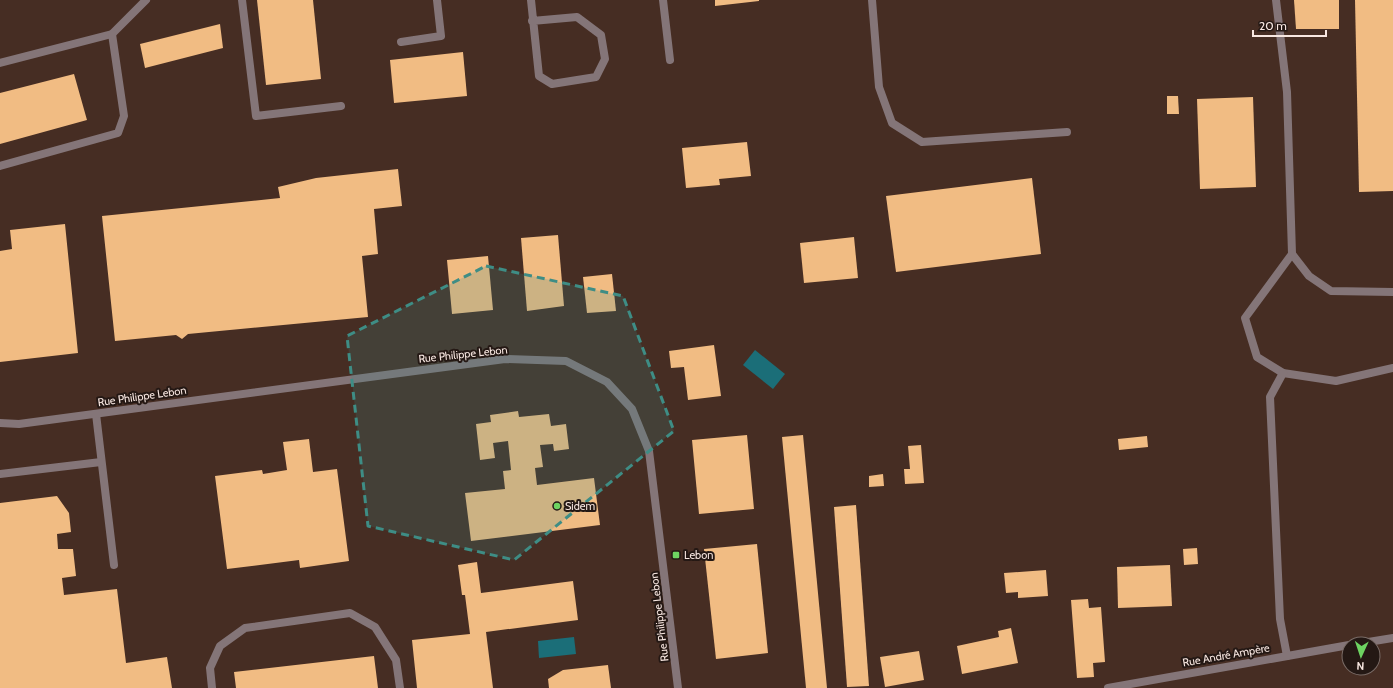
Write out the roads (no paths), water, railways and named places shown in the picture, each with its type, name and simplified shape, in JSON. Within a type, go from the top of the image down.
[{"type":"street","points":[[0,63],[112,34],[146,0]]},
{"type":"street","points":[[242,0],[256,116],[341,106]]},
{"type":"street","points":[[401,42],[441,36],[437,0]]},
{"type":"street","points":[[531,0],[532,21],[539,76],[552,84],[596,77],[605,59],[602,34],[576,17],[532,21]]},
{"type":"street","points":[[663,0],[670,60]]},
{"type":"street","points":[[872,0],[880,87],[892,123],[922,142],[1067,132]]},
{"type":"street","points":[[1276,0],[1288,92],[1292,254],[1309,276],[1331,291],[1393,292]]},
{"type":"street","points":[[0,166],[118,133],[124,116],[112,34]]},
{"type":"street","points":[[1292,254],[1245,318],[1257,357],[1283,373],[1336,381],[1393,368]]},
{"type":"street","name":"Rue Philippe Lebon","points":[[0,423],[19,424],[506,359],[566,361],[607,382],[632,409],[649,451],[678,688]]},
{"type":"street","points":[[1283,373],[1270,397],[1280,619],[1287,656]]},
{"type":"street","points":[[96,414],[114,565]]},
{"type":"street","points":[[0,474],[102,462]]},
{"type":"street","points":[[212,688],[210,668],[220,646],[245,628],[350,613],[375,627],[396,660],[400,688]]},
{"type":"street","points":[[1381,640],[1393,638]]},
{"type":"street","name":"Rue André Ampère","points":[[1108,688],[1341,646]]},
{"type":"water","points":[[755,350],[785,374],[773,389],[743,365]]},
{"type":"water","points":[[574,637],[576,654],[539,658],[538,641]]},
{"type":"place","name":"Sidem","points":[[557,506]]},
{"type":"place","name":"Lebon","points":[[676,555]]}]
